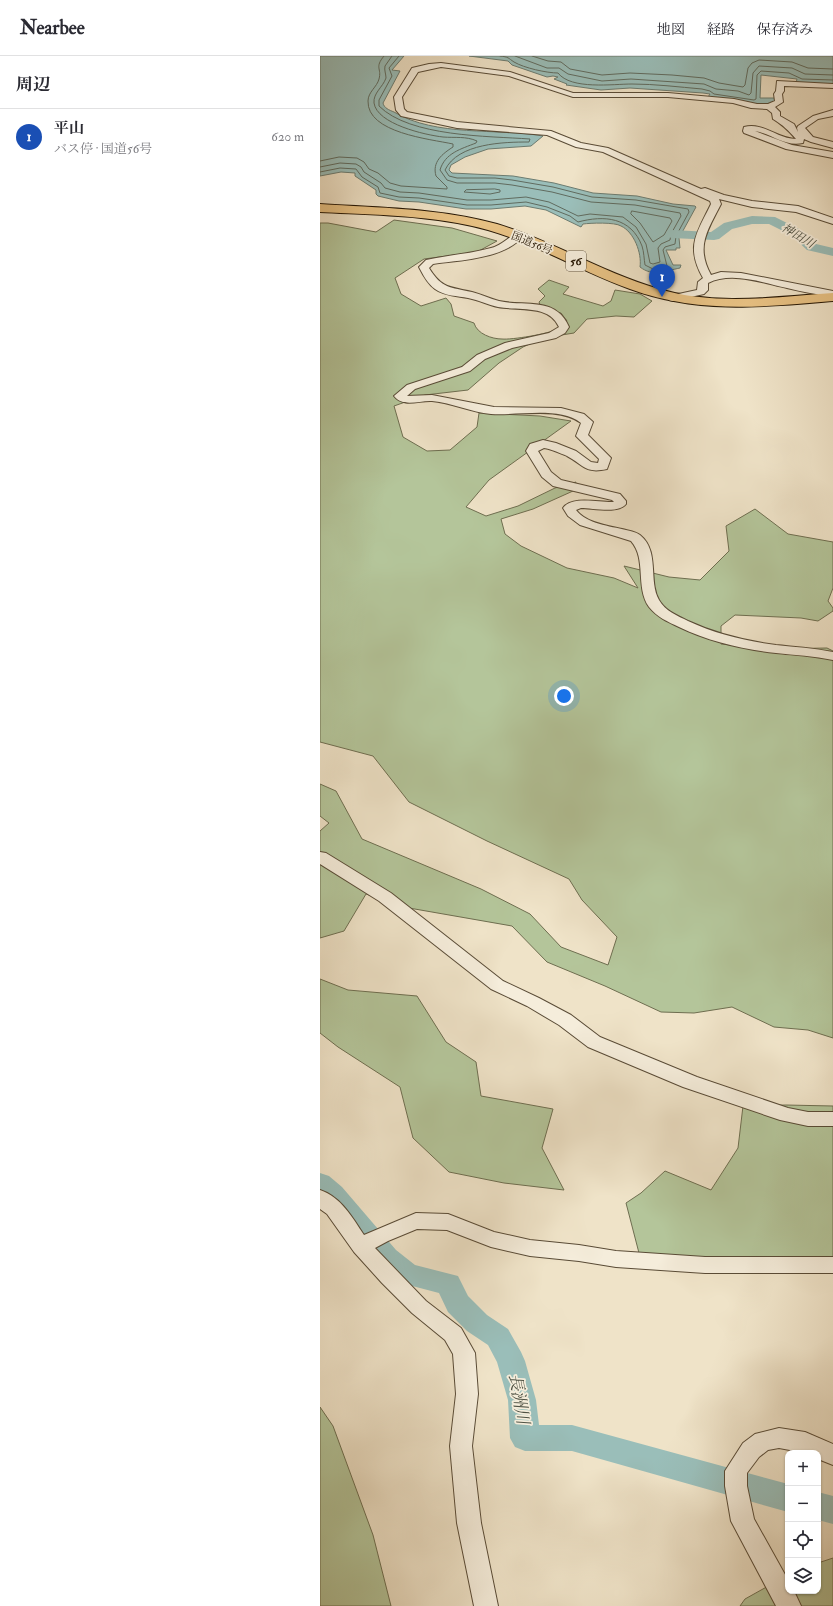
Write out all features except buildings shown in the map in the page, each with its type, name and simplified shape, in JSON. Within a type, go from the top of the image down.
[{"type":"highway","name":"国道56号","points":[[320,208],[443,218],[493,227],[518,236],[640,288],[673,298],[704,303],[726,303],[833,297]]},
{"type":"street","points":[[708,278],[703,269],[698,246],[699,238],[716,204],[714,199],[605,150],[579,145],[548,133],[457,125],[404,114],[400,110],[398,97],[415,70],[429,66],[441,65],[510,74],[573,95],[668,94],[734,101],[743,104],[770,107],[776,112],[776,117],[791,126],[792,131],[800,137],[800,140],[789,141],[780,139],[755,128],[747,129],[747,131],[798,151],[833,155]]},
{"type":"street","points":[[770,107],[779,102],[778,94],[780,91],[780,83],[833,86]]},
{"type":"street","points":[[833,113],[812,119],[801,128],[804,135],[813,140],[833,145]]},
{"type":"street","points":[[681,183],[721,197],[757,205],[798,209],[833,221]]},
{"type":"street","points":[[518,236],[506,246],[479,254],[430,262],[424,267],[431,279],[441,288],[476,296],[498,304],[538,307],[555,315],[563,322],[564,327],[561,332],[552,336],[509,345],[481,357],[466,369],[411,387],[400,396],[407,399],[440,399],[478,409],[564,412],[584,418],[587,422],[582,436],[605,458],[603,466],[594,467],[587,465],[572,454],[543,444],[534,447],[532,451],[546,474],[557,483],[616,497],[620,501],[620,504],[615,506],[580,504],[570,508],[571,512],[578,518],[590,524],[636,537],[641,543],[645,555],[646,581],[653,603],[664,614],[699,632],[724,640],[770,648],[820,653],[833,656]]},
{"type":"street","points":[[673,298],[680,295],[700,292],[703,290],[703,282],[708,278],[733,276],[833,294]]},
{"type":"street","points":[[320,857],[385,897],[497,985],[559,1016],[594,1042],[690,1082],[787,1115],[808,1119],[833,1119]]},
{"type":"street","points":[[320,1198],[334,1208],[361,1246],[389,1278],[419,1307],[453,1334],[464,1353],[468,1394],[461,1446],[469,1523],[486,1606]]},
{"type":"street","points":[[361,1246],[381,1235],[416,1221],[448,1222],[491,1240],[530,1248],[579,1253],[616,1260],[705,1265],[833,1265]]},
{"type":"street","points":[[789,1606],[743,1521],[736,1486],[736,1472],[751,1450],[763,1442],[779,1438],[805,1442],[833,1455]]},
{"type":"green space","points":[[394,220],[452,228],[497,241],[477,252],[424,259],[395,278],[401,294],[421,306],[446,298],[451,304],[454,316],[474,323],[478,330],[490,337],[498,339],[513,339],[530,336],[553,331],[565,323],[567,321],[561,313],[541,308],[539,302],[545,296],[538,289],[549,280],[569,287],[563,294],[603,306],[611,301],[615,290],[640,294],[652,301],[634,317],[616,316],[587,319],[574,333],[543,338],[523,347],[499,363],[468,390],[425,395],[394,406],[403,437],[427,451],[450,450],[477,427],[479,413],[540,416],[571,421],[489,480],[466,507],[486,516],[518,506],[555,488],[576,482],[573,491],[533,509],[501,519],[505,534],[521,546],[567,568],[614,578],[638,588],[624,566],[669,577],[700,580],[729,551],[726,526],[755,509],[788,534],[833,542],[833,588],[828,601],[833,608],[833,611],[818,621],[801,618],[735,615],[721,626],[721,644],[769,649],[827,648],[833,651],[833,1038],[808,1030],[774,1027],[732,1007],[694,1013],[661,1012],[605,986],[547,962],[512,926],[409,908],[366,894],[344,931],[320,938],[320,831],[329,823],[320,816],[320,784],[336,791],[362,839],[481,889],[530,914],[561,947],[608,965],[617,937],[582,900],[569,879],[487,841],[409,802],[373,756],[320,742],[320,223],[328,223],[376,232]]},
{"type":"green space","points":[[320,979],[348,990],[417,996],[446,1042],[476,1062],[481,1096],[553,1109],[542,1148],[564,1190],[504,1183],[449,1172],[413,1138],[400,1087],[338,1047],[320,1033]]},
{"type":"green space","points":[[743,1106],[833,1106],[833,1257],[798,1260],[716,1261],[639,1253],[626,1203],[641,1193],[665,1171],[711,1190],[738,1148]]},
{"type":"green space","points":[[320,1407],[333,1426],[373,1535],[391,1606],[320,1606]]},
{"type":"green space","points":[[833,1558],[833,1606],[740,1606],[745,1599],[785,1577],[785,1594],[821,1594],[821,1562]]},
{"type":"water","points":[[320,56],[404,56],[392,70],[400,71],[383,103],[387,109],[411,120],[447,128],[543,136],[531,146],[488,149],[465,157],[451,165],[449,170],[452,173],[513,176],[554,183],[593,193],[637,196],[673,204],[695,206],[696,207],[679,238],[680,248],[676,248],[676,250],[666,250],[673,265],[681,265],[680,268],[654,273],[640,267],[640,256],[633,238],[626,229],[618,225],[608,223],[591,223],[583,224],[581,227],[546,210],[525,206],[491,209],[466,209],[419,202],[399,201],[378,196],[376,194],[376,190],[355,176],[355,173],[341,172],[320,176]]},
{"type":"water","points":[[469,56],[833,56],[833,84],[796,83],[797,79],[761,75],[760,98],[776,98],[777,100],[767,106],[708,97],[710,94],[703,93],[630,88],[601,90],[566,85],[567,84],[554,79],[558,77],[547,77],[512,65],[508,61]]},
{"type":"waterway","name":"神田川","points":[[672,234],[714,236],[728,226],[752,220],[771,220],[795,232],[812,247],[833,252]]},
{"type":"waterway","name":"長洲川","points":[[320,1183],[333,1194],[386,1258],[407,1274],[448,1284],[458,1304],[477,1323],[498,1337],[511,1361],[522,1400],[525,1438],[572,1438],[785,1497]]},
{"type":"waterway","name":"長洲川","points":[[821,1507],[833,1510]]},
{"type":"place","name":"平山","points":[[662,297]]}]
